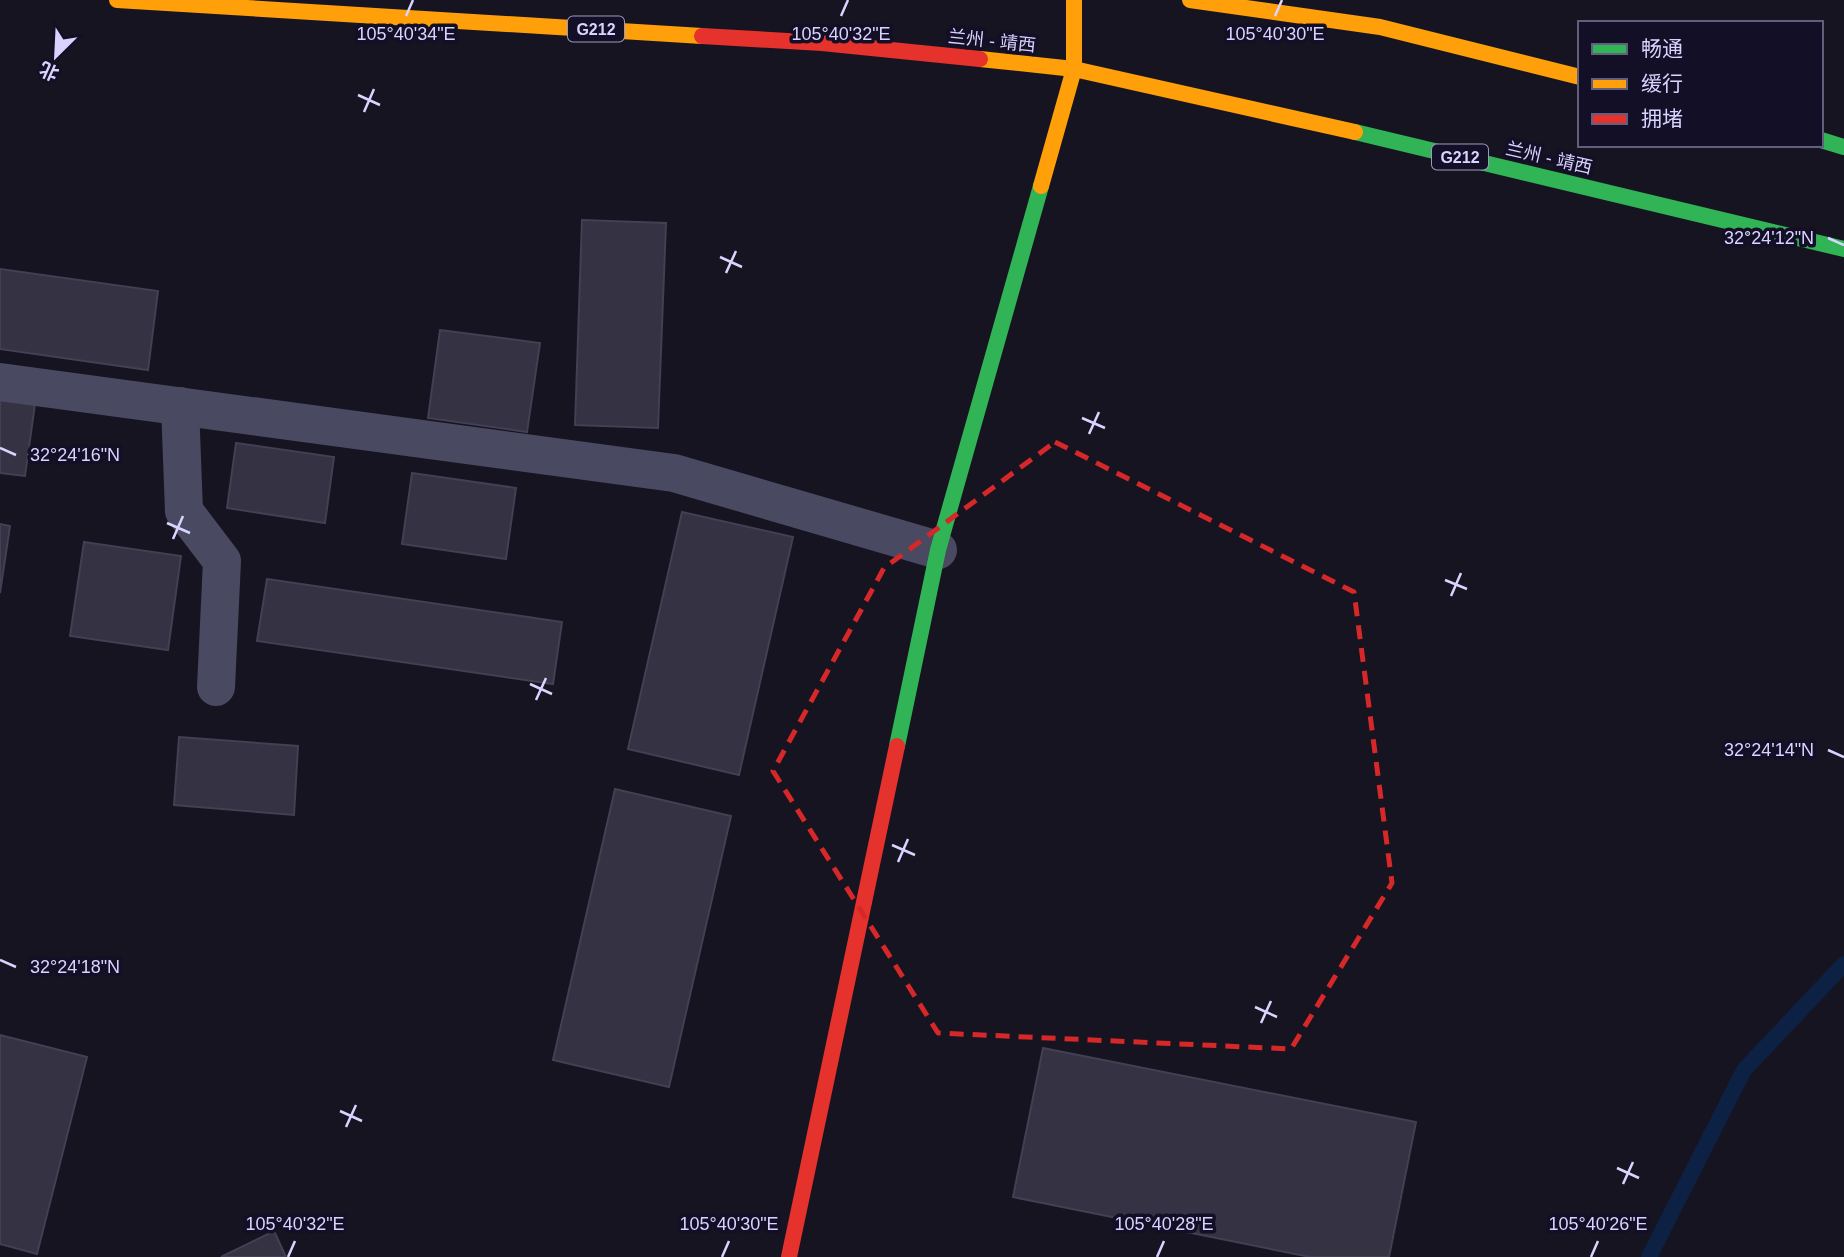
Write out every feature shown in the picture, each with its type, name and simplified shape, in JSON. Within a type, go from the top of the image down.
[{"type":"main road","name":"兰州 - 靖西","points":[[117,0],[822,43],[1074,69],[1375,137],[1844,249]]},
{"type":"main road","points":[[789,1257],[938,550],[1074,69],[1074,0]]},
{"type":"main road","points":[[1190,0],[1380,27],[1578,76]]},
{"type":"main road","points":[[1823,141],[1844,146]]},
{"type":"street","points":[[0,382],[674,473],[938,550]]},
{"type":"street","points":[[180,406],[184,511],[222,561],[216,687]]},
{"type":"highlighted area","points":[[1055,442],[1354,592],[1392,883],[1291,1049],[938,1033],[773,771],[884,568]]},
{"type":"building","points":[[582,220],[666,223],[658,428],[575,425]]},
{"type":"building","points":[[0,269],[158,291],[148,370],[0,349]]},
{"type":"building","points":[[440,330],[540,343],[527,432],[428,418]]},
{"type":"building","points":[[0,399],[35,404],[25,476],[0,473]]},
{"type":"building","points":[[236,443],[334,457],[325,523],[227,508]]},
{"type":"building","points":[[412,473],[516,488],[506,559],[402,544]]},
{"type":"building","points":[[682,512],[793,537],[739,775],[628,749]]},
{"type":"building","points":[[0,524],[10,526],[0,593]]},
{"type":"building","points":[[84,542],[181,556],[168,650],[70,636]]},
{"type":"building","points":[[267,579],[562,622],[553,684],[257,641]]},
{"type":"building","points":[[179,737],[298,746],[294,815],[174,805]]},
{"type":"building","points":[[615,789],[731,816],[669,1087],[553,1060]]},
{"type":"building","points":[[0,1035],[87,1057],[37,1254],[0,1244]]},
{"type":"building","points":[[1043,1048],[1416,1122],[1389,1257],[1310,1257],[1013,1197]]},
{"type":"building","points":[[274,1231],[286,1257],[221,1257]]},
{"type":"waterway","points":[[1649,1257],[1744,1070],[1844,964]]},
{"type":"traffic: fast","points":[[1355,132],[1844,249]]},
{"type":"traffic: fast","points":[[1823,141],[1844,147]]},
{"type":"traffic: fast","points":[[897,746],[938,550],[1041,186]]},
{"type":"traffic: slow","points":[[117,0],[702,36]]},
{"type":"traffic: slow","points":[[1041,186],[1074,69],[1074,0]]},
{"type":"traffic: slow","points":[[1190,0],[1380,27],[1578,76]]},
{"type":"traffic: slow","points":[[980,59],[1074,69],[1355,132]]},
{"type":"traffic: jam","points":[[702,36],[822,43],[980,59]]},
{"type":"traffic: jam","points":[[789,1257],[897,746]]}]
